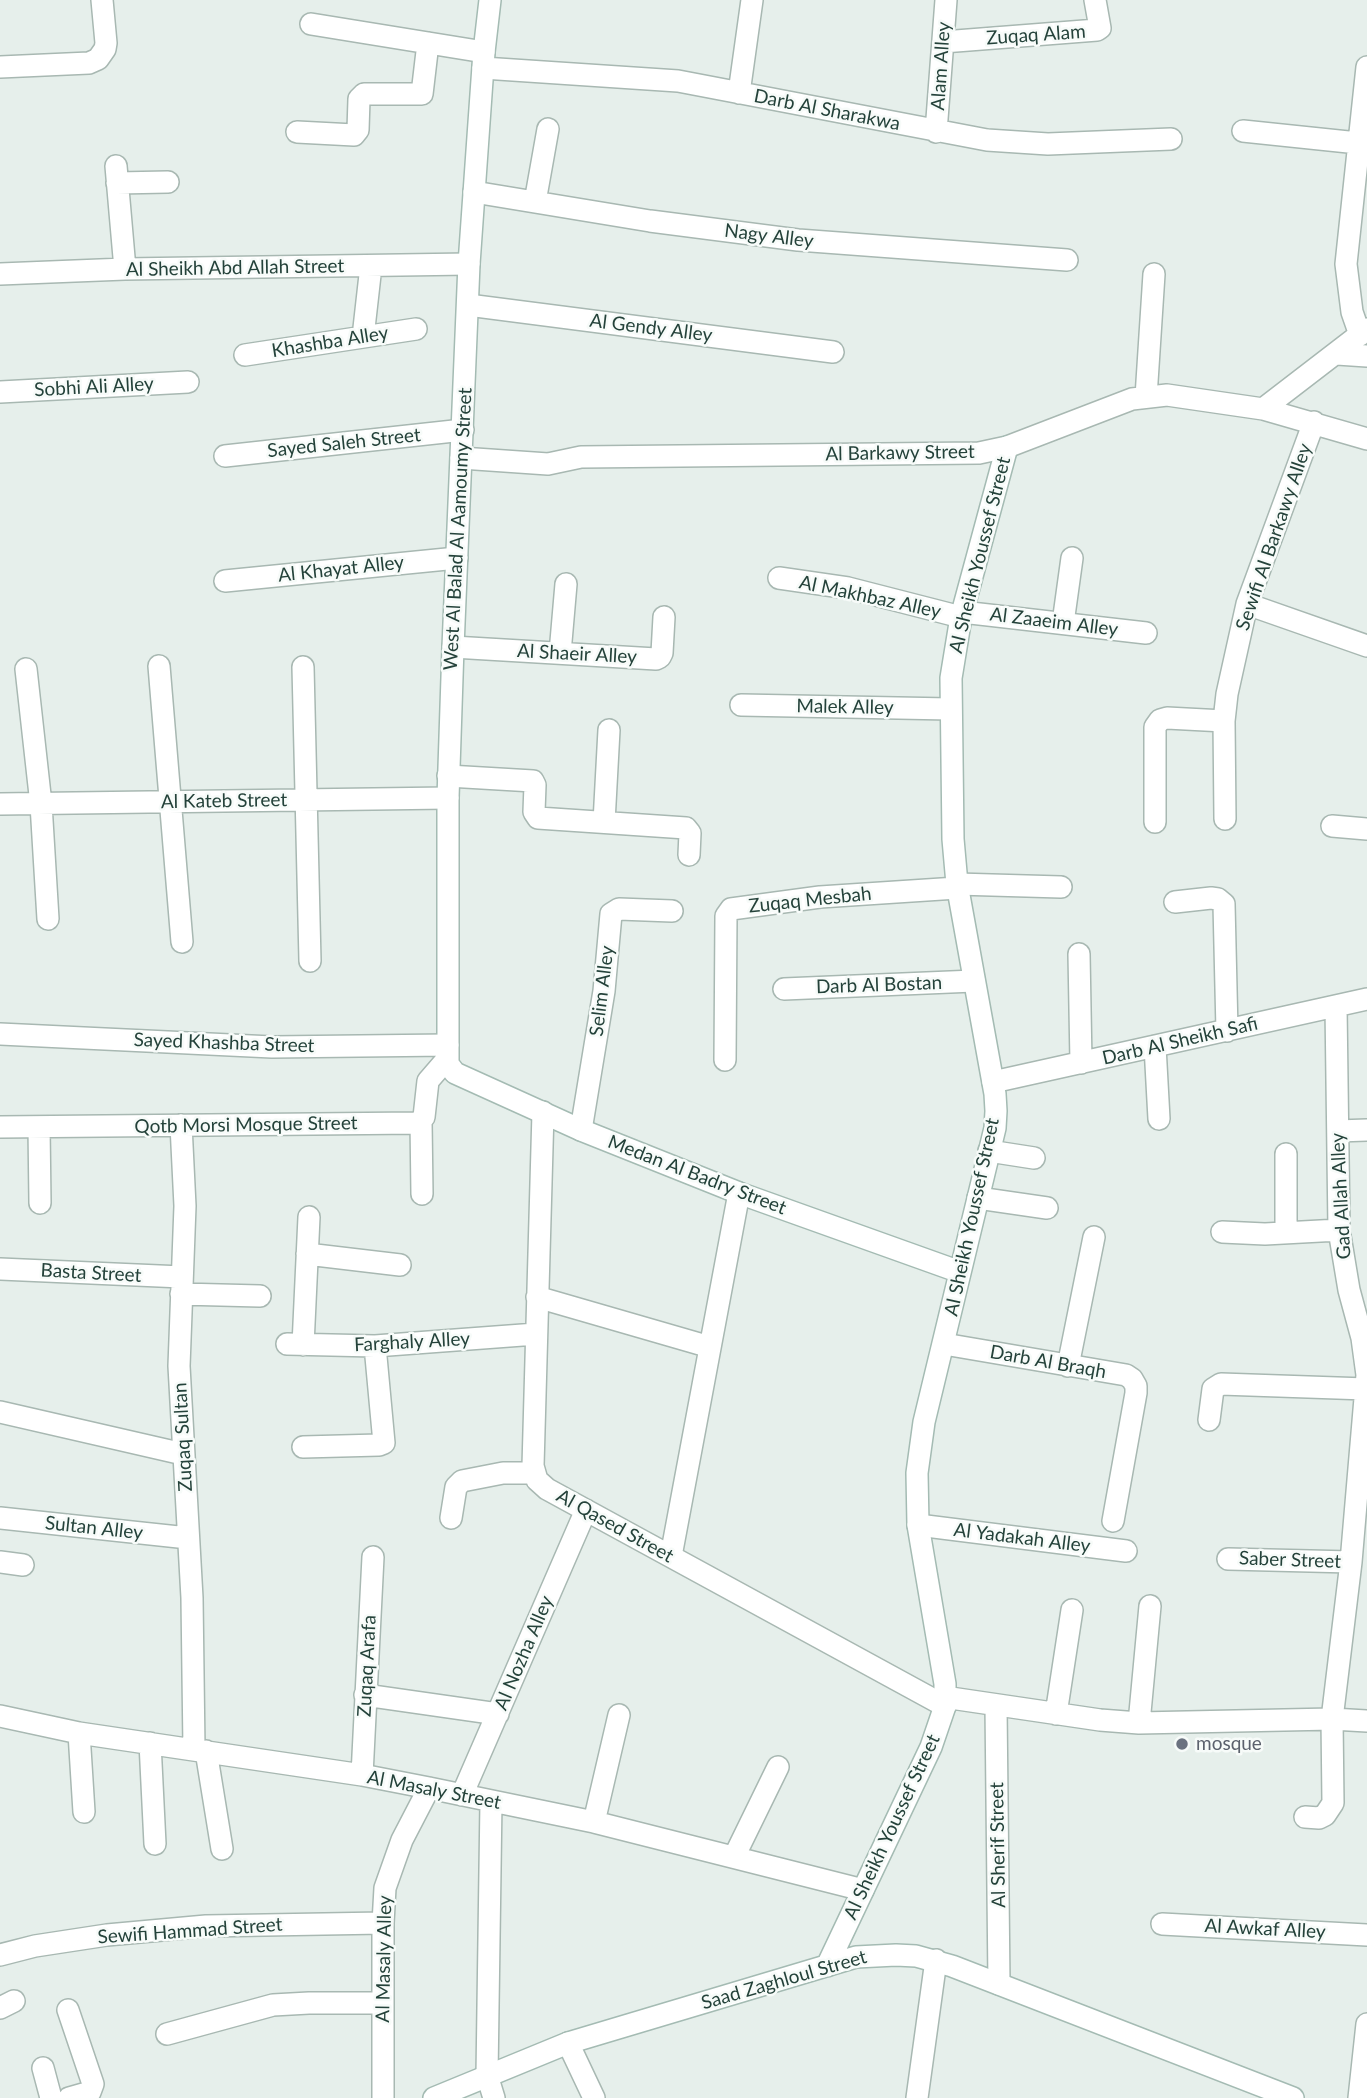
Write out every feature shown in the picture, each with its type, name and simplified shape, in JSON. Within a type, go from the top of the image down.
[{"type":"street","points":[[0,67],[89,63],[98,59],[105,50],[106,43],[102,0]]},
{"type":"street","name":"West Al Balad Al Aamoumy Street","points":[[448,1052],[448,776],[453,647],[469,264],[483,60],[490,0]]},
{"type":"street","points":[[739,93],[752,0]]},
{"type":"street","name":"Alam Alley","points":[[936,132],[946,0]]},
{"type":"street","name":"Zuqaq Alam","points":[[943,42],[1097,30],[1100,27],[1095,0]]},
{"type":"street","name":"Darb Al Sharakwa","points":[[311,24],[428,43],[483,60],[678,81],[987,140],[1048,144],[1171,139]]},
{"type":"street","points":[[297,132],[354,135],[358,130],[359,100],[364,94],[422,94],[428,43]]},
{"type":"street","points":[[1263,410],[1363,332],[1352,312],[1346,264],[1357,142],[1367,75]]},
{"type":"street","points":[[535,202],[548,129]]},
{"type":"street","points":[[1243,131],[1357,142]]},
{"type":"street","points":[[125,269],[117,174],[168,182]]},
{"type":"street","name":"Nagy Alley","points":[[474,192],[650,221],[799,240],[1067,260]]},
{"type":"street","name":"Al Sheikh Abd Allah Street","points":[[0,274],[125,269],[469,264]]},
{"type":"street","points":[[363,337],[370,266]]},
{"type":"street","points":[[1146,397],[1154,274]]},
{"type":"street","name":"Al Gendy Alley","points":[[468,305],[833,352]]},
{"type":"street","name":"Khashba Alley","points":[[245,355],[416,329]]},
{"type":"street","points":[[1337,354],[1367,356]]},
{"type":"street","name":"Sobhi Ali Alley","points":[[0,392],[188,382]]},
{"type":"street","name":"Al Barkawy Street","points":[[461,458],[548,464],[580,457],[979,453],[1007,447],[1117,404],[1167,395],[1263,410],[1314,422],[1367,439]]},
{"type":"street","name":"Sewifi Al Barkawy Alley","points":[[1225,819],[1224,721],[1227,694],[1247,604],[1314,422]]},
{"type":"street","name":"Sayed Saleh Street","points":[[225,456],[463,430]]},
{"type":"street","name":"Al Sheikh Youssef Street","points":[[827,1966],[931,1748],[944,1702],[945,1684],[918,1525],[919,1448],[996,1111],[957,886],[951,678],[961,614],[1007,447]]},
{"type":"street","name":"Al Khayat Alley","points":[[225,581],[457,558]]},
{"type":"street","points":[[1063,623],[1072,558]]},
{"type":"street","name":"Al Makhbaz Alley","points":[[779,578],[848,588],[961,614]]},
{"type":"street","points":[[560,653],[566,584]]},
{"type":"street","points":[[1247,604],[1367,646]]},
{"type":"street","name":"Al Zaaeim Alley","points":[[961,614],[1146,633]]},
{"type":"street","name":"Al Shaeir Alley","points":[[453,647],[658,659],[662,653],[664,617]]},
{"type":"street","points":[[159,666],[182,942]]},
{"type":"street","points":[[303,667],[310,961]]},
{"type":"street","points":[[26,669],[41,804],[48,919]]},
{"type":"street","name":"Malek Alley","points":[[741,705],[950,709]]},
{"type":"street","points":[[1155,822],[1155,727],[1160,720],[1167,718],[1224,721]]},
{"type":"street","points":[[604,822],[609,730]]},
{"type":"street","points":[[448,776],[531,780],[535,785],[534,812],[538,818],[687,828],[690,833],[689,855]]},
{"type":"street","name":"Al Kateb Street","points":[[0,804],[448,798]]},
{"type":"street","points":[[1332,826],[1367,829]]},
{"type":"street","points":[[957,886],[1061,887]]},
{"type":"street","name":"Zuqaq Mesbah","points":[[725,1060],[726,916],[731,909],[820,897],[957,886]]},
{"type":"street","points":[[1175,902],[1211,898],[1224,904],[1227,1031]]},
{"type":"street","name":"Selim Alley","points":[[581,1130],[604,991],[611,914],[619,909],[672,912]]},
{"type":"street","points":[[1080,954],[1081,1063]]},
{"type":"street","name":"Darb Al Bostan","points":[[784,989],[974,981]]},
{"type":"street","name":"Darb Al Sheikh Safi","points":[[993,1082],[1367,999]]},
{"type":"street","name":"Gad Allah Alley","points":[[1305,1816],[1319,1818],[1325,1815],[1333,1803],[1332,1719],[1351,1562],[1366,1389],[1366,1356],[1349,1290],[1339,1230],[1336,1006]]},
{"type":"street","name":"Sayed Khashba Street","points":[[0,1034],[448,1052]]},
{"type":"street","points":[[1155,1046],[1159,1119]]},
{"type":"street","points":[[422,1194],[421,1121],[428,1080],[448,1052]]},
{"type":"street","name":"Medan Al Badry Street","points":[[448,1052],[451,1069],[455,1073],[581,1130],[739,1194],[960,1272]]},
{"type":"street","points":[[451,1518],[457,1487],[462,1481],[503,1473],[534,1473],[543,1112]]},
{"type":"street","name":"Qotb Morsi Mosque Street","points":[[0,1126],[421,1121]]},
{"type":"street","name":"Zuqaq Sultan","points":[[181,1125],[185,1206],[179,1366],[183,1454],[200,1750],[222,1849]]},
{"type":"street","points":[[39,1127],[40,1203]]},
{"type":"street","points":[[1338,1131],[1367,1130]]},
{"type":"street","points":[[989,1151],[1034,1158]]},
{"type":"street","points":[[1286,1154],[1286,1233]]},
{"type":"street","points":[[671,1556],[739,1194]]},
{"type":"street","points":[[978,1198],[1047,1208]]},
{"type":"street","points":[[309,1217],[307,1254],[400,1265]]},
{"type":"street","points":[[1222,1232],[1265,1234],[1339,1230]]},
{"type":"street","points":[[1068,1366],[1094,1237]]},
{"type":"street","name":"Farghaly Alley","points":[[307,1254],[295,1345],[375,1346],[536,1334]]},
{"type":"street","name":"Basta Street","points":[[0,1269],[260,1296]]},
{"type":"street","points":[[537,1297],[710,1347]]},
{"type":"street","name":"Darb Al Braqh","points":[[944,1344],[1126,1375],[1132,1379],[1136,1386],[1113,1521]]},
{"type":"street","points":[[303,1447],[384,1443],[375,1346]]},
{"type":"street","points":[[1209,1420],[1213,1389],[1221,1384],[1366,1389]]},
{"type":"street","points":[[0,1412],[183,1454]]},
{"type":"street","name":"Al Qased Street","points":[[534,1473],[541,1485],[944,1702],[1139,1723],[1332,1719],[1367,1721]]},
{"type":"street","name":"Al Nozha Alley","points":[[462,1796],[586,1510]]},
{"type":"street","name":"Sultan Alley","points":[[0,1518],[188,1538]]},
{"type":"street","name":"Al Yadakah Alley","points":[[918,1525],[1126,1551]]},
{"type":"street","name":"Zuqaq Arafa","points":[[362,1775],[373,1557]]},
{"type":"street","name":"Saber Street","points":[[1228,1559],[1351,1562]]},
{"type":"street","points":[[0,1562],[23,1565]]},
{"type":"street","points":[[1139,1723],[1150,1606]]},
{"type":"street","points":[[1056,1714],[1072,1610]]},
{"type":"street","points":[[365,1695],[498,1714]]},
{"type":"street","name":"Al Sherif Street","points":[[996,1706],[999,1984]]},
{"type":"street","name":"Al Masaly Street","points":[[0,1716],[79,1733],[362,1775],[429,1788],[594,1822],[863,1890]]},
{"type":"street","points":[[594,1822],[619,1716]]},
{"type":"street","points":[[79,1733],[84,1812]]},
{"type":"street","points":[[150,1743],[155,1844]]},
{"type":"street","points":[[734,1857],[778,1767]]},
{"type":"street","name":"Al Masaly Alley","points":[[383,2098],[385,1888],[393,1864],[429,1788]]},
{"type":"street","points":[[491,1801],[487,2075],[494,2098]]},
{"type":"street","name":"Sewifi Hammad Street","points":[[0,1955],[35,1946],[107,1935],[206,1926],[383,1923]]},
{"type":"street","name":"Al Awkaf Alley","points":[[1162,1924],[1367,1935]]},
{"type":"street","name":"Saad Zaghloul Street","points":[[433,2098],[568,2043],[856,1957],[876,1955],[916,1956],[936,1960],[1293,2098]]},
{"type":"street","points":[[917,2098],[936,1960]]},
{"type":"street","points":[[167,2034],[273,2006],[383,2003]]},
{"type":"street","points":[[68,2010],[93,2084],[90,2092],[69,2098]]},
{"type":"street","points":[[1359,2098],[1367,2024]]},
{"type":"street","points":[[568,2043],[594,2098]]},
{"type":"street","points":[[43,2068],[51,2098]]},
{"type":"place","name":"mosque","points":[[1182,1744]]}]
